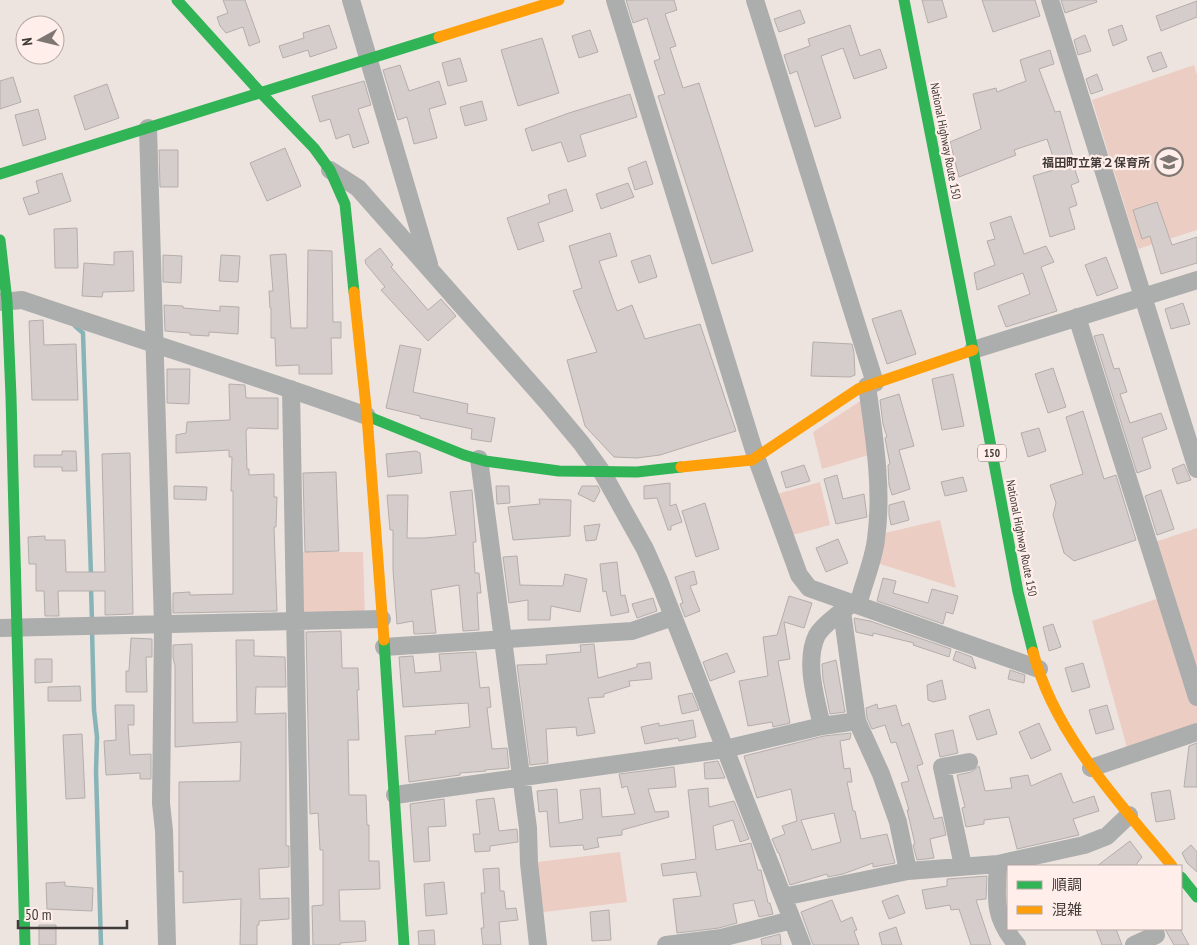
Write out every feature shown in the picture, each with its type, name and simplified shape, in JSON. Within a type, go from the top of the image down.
[{"type":"main road","points":[[177,0],[260,92],[314,148],[330,170],[345,204],[367,416],[404,945]]},
{"type":"main road","points":[[0,174],[559,0]]},
{"type":"main road","name":"National Highway Route 150","points":[[904,0],[973,350],[1018,592],[1039,669],[1064,724],[1091,768],[1171,865]]},
{"type":"main road","points":[[0,240],[4,301],[8,628],[25,945]]},
{"type":"main road","points":[[367,416],[464,455],[559,471],[637,472],[752,460],[858,389],[973,350]]},
{"type":"main road","points":[[1182,878],[1197,897]]},
{"type":"street","points":[[351,0],[370,58],[431,269]]},
{"type":"street","points":[[615,0],[756,457],[799,575],[809,588],[851,606],[1039,669]]},
{"type":"street","points":[[755,0],[871,385],[878,501],[876,540],[851,606],[857,721],[881,774],[898,822],[908,871]]},
{"type":"street","points":[[1050,0],[1197,469]]},
{"type":"street","points":[[148,128],[163,625],[161,802],[164,831],[168,945]]},
{"type":"street","points":[[330,170],[358,188],[431,269],[547,402],[582,444],[602,472],[644,549],[673,617],[802,945]]},
{"type":"street","points":[[973,350],[1197,280]]},
{"type":"street","points":[[4,301],[22,300],[367,416]]},
{"type":"street","points":[[1077,318],[1197,697]]},
{"type":"street","points":[[291,389],[301,945]]},
{"type":"street","points":[[479,459],[522,777],[538,945]]},
{"type":"street","points":[[822,726],[812,680],[812,650],[817,634],[851,606]]},
{"type":"street","points":[[384,647],[632,631],[673,617]]},
{"type":"street","points":[[8,628],[382,620]]},
{"type":"street","points":[[395,795],[725,749],[822,726],[857,721]]},
{"type":"street","points":[[1091,768],[1197,732]]},
{"type":"street","points":[[963,866],[942,767],[969,762]]},
{"type":"street","points":[[783,897],[908,871],[998,864],[1084,845],[1107,836],[1129,815]]},
{"type":"street","points":[[998,864],[996,896],[999,918],[1007,934],[1017,945]]},
{"type":"street","points":[[666,945],[721,938],[792,920]]},
{"type":"street","points":[[1134,945],[1156,935]]},
{"type":"shaded area","points":[[1194,65],[1197,75],[1197,230],[1138,249],[1092,100]]},
{"type":"shaded area","points":[[865,398],[872,454],[822,469],[813,432]]},
{"type":"shaded area","points":[[820,482],[830,525],[785,537],[770,496]]},
{"type":"shaded area","points":[[940,520],[956,588],[877,563],[885,533]]},
{"type":"shaded area","points":[[1197,528],[1197,732],[1129,755],[1092,621],[1165,596],[1149,544]]},
{"type":"shaded area","points":[[303,552],[363,552],[365,620],[303,621]]},
{"type":"shaded area","points":[[620,852],[627,902],[536,913],[529,863]]},
{"type":"building","points":[[223,0],[245,0],[260,42],[249,46],[243,27],[226,33],[220,26],[217,17],[228,13]]},
{"type":"building","points":[[626,0],[674,0],[677,10],[665,14],[676,46],[670,48],[683,88],[699,83],[753,251],[712,264],[658,96],[665,94],[654,61],[660,59],[647,18],[633,23]]},
{"type":"building","points":[[922,0],[942,0],[947,17],[928,23]]},
{"type":"building","points":[[982,0],[1035,0],[1040,16],[993,32]]},
{"type":"building","points":[[1061,0],[1096,0],[1097,2],[1065,13]]},
{"type":"building","points":[[1197,1],[1197,17],[1161,31],[1156,16]]},
{"type":"building","points":[[800,10],[805,23],[779,32],[774,19]]},
{"type":"building","points":[[329,25],[337,48],[310,57],[308,50],[283,58],[279,46],[304,38],[303,33]]},
{"type":"building","points":[[850,25],[860,56],[880,49],[887,68],[854,79],[843,48],[821,56],[841,118],[815,127],[797,71],[790,74],[784,55],[810,46],[808,39]]},
{"type":"building","points":[[1122,25],[1127,40],[1113,46],[1108,30]]},
{"type":"building","points":[[590,30],[598,52],[579,58],[572,36]]},
{"type":"building","points":[[1085,35],[1091,51],[1078,55],[1074,40]]},
{"type":"building","points":[[542,38],[559,93],[518,106],[501,50]]},
{"type":"building","points":[[1050,50],[1054,64],[1039,69],[1055,112],[1060,111],[1079,182],[1071,185],[1077,205],[1069,208],[1075,229],[1050,237],[1033,176],[1057,169],[1047,139],[1014,150],[1016,155],[959,177],[950,142],[981,129],[973,94],[996,88],[997,92],[1026,81],[1020,60]]},
{"type":"building","points":[[1161,52],[1167,67],[1153,72],[1147,57]]},
{"type":"building","points":[[460,58],[467,81],[448,86],[442,63]]},
{"type":"building","points":[[400,65],[409,91],[439,81],[446,104],[429,109],[437,138],[414,144],[407,117],[398,120],[383,70]]},
{"type":"building","points":[[1097,74],[1103,90],[1091,94],[1086,79]]},
{"type":"building","points":[[13,77],[21,102],[0,109],[0,81]]},
{"type":"building","points":[[364,81],[371,105],[358,109],[369,143],[353,148],[349,134],[336,139],[330,119],[320,122],[312,96]]},
{"type":"building","points":[[107,84],[119,118],[85,130],[74,96]]},
{"type":"building","points":[[630,94],[637,117],[580,135],[586,156],[568,162],[561,142],[532,151],[525,129]]},
{"type":"building","points":[[482,101],[487,120],[465,126],[460,107]]},
{"type":"building","points":[[38,109],[46,139],[23,146],[15,115]]},
{"type":"building","points":[[285,148],[301,186],[267,201],[250,163]]},
{"type":"building","points":[[159,150],[178,150],[178,187],[160,187]]},
{"type":"building","points":[[646,161],[653,184],[635,190],[628,168]]},
{"type":"building","points":[[62,173],[71,201],[29,215],[23,198],[39,193],[36,181]]},
{"type":"building","points":[[628,183],[634,197],[601,209],[596,194]]},
{"type":"building","points":[[566,189],[573,211],[538,223],[544,241],[518,250],[507,218],[550,203],[548,195]]},
{"type":"building","points":[[1157,202],[1172,245],[1197,237],[1197,263],[1161,274],[1150,236],[1142,239],[1133,210]]},
{"type":"building","points":[[1011,216],[1024,254],[1046,246],[1054,262],[1041,267],[1057,311],[1006,327],[998,306],[1030,294],[1023,273],[977,290],[974,273],[995,265],[987,241],[995,239],[990,223]]},
{"type":"building","points":[[77,228],[78,268],[55,268],[54,229]]},
{"type":"building","points":[[610,233],[617,256],[599,261],[617,311],[632,305],[645,339],[700,324],[736,431],[660,455],[637,458],[614,457],[585,426],[567,360],[597,352],[573,291],[582,288],[569,246]]},
{"type":"building","points":[[380,248],[393,265],[391,267],[428,310],[441,299],[456,316],[428,341],[381,290],[385,287],[366,264],[365,260]]},
{"type":"building","points":[[308,250],[332,251],[333,322],[341,322],[341,338],[331,338],[332,374],[299,374],[299,365],[276,366],[275,338],[271,338],[269,291],[273,291],[270,255],[286,254],[291,328],[307,328]]},
{"type":"building","points":[[133,251],[134,291],[103,292],[102,297],[82,296],[84,263],[114,265],[114,252]]},
{"type":"building","points":[[163,255],[182,256],[181,283],[163,282]]},
{"type":"building","points":[[221,255],[240,256],[238,282],[219,281]]},
{"type":"building","points":[[650,255],[657,277],[639,283],[631,261]]},
{"type":"building","points":[[1106,257],[1118,288],[1097,296],[1085,265]]},
{"type":"building","points":[[1183,303],[1190,324],[1171,329],[1165,309]]},
{"type":"building","points":[[164,305],[220,311],[220,306],[239,307],[238,334],[209,332],[209,336],[165,331]]},
{"type":"building","points":[[901,310],[916,354],[887,364],[872,319]]},
{"type":"building","points":[[43,320],[44,345],[76,344],[78,400],[32,400],[29,321]]},
{"type":"building","points":[[1103,334],[1114,369],[1119,368],[1127,392],[1120,394],[1130,423],[1161,413],[1167,429],[1142,438],[1151,468],[1137,473],[1094,336]]},
{"type":"building","points":[[813,342],[852,344],[855,375],[850,377],[811,376]]},
{"type":"building","points":[[400,345],[421,349],[413,392],[468,404],[467,413],[495,418],[491,442],[471,439],[472,429],[420,418],[420,416],[386,408]]},
{"type":"building","points":[[1053,368],[1066,407],[1048,413],[1035,374]]},
{"type":"building","points":[[167,369],[190,369],[189,404],[167,403]]},
{"type":"building","points":[[953,374],[964,426],[942,430],[932,379]]},
{"type":"building","points":[[229,384],[245,385],[246,398],[278,398],[278,429],[248,428],[246,431],[247,469],[249,469],[249,475],[274,474],[274,497],[277,497],[276,527],[274,527],[277,611],[173,613],[173,593],[190,592],[190,595],[233,594],[232,457],[229,457],[229,450],[176,453],[176,435],[186,433],[187,422],[230,420]]},
{"type":"building","points":[[899,394],[914,446],[899,450],[910,489],[892,495],[889,485],[888,465],[890,464],[885,438],[887,437],[883,424],[880,400]]},
{"type":"building","points":[[1083,411],[1104,479],[1116,475],[1136,540],[1074,561],[1064,553],[1053,515],[1056,503],[1050,485],[1083,474],[1066,417]]},
{"type":"building","points":[[1039,428],[1046,451],[1028,457],[1021,433]]},
{"type":"building","points":[[62,451],[76,451],[77,471],[62,471],[62,467],[34,467],[34,455],[62,455]]},
{"type":"building","points":[[416,451],[420,453],[422,473],[388,477],[386,454]]},
{"type":"building","points":[[130,453],[133,614],[105,615],[105,591],[58,591],[59,616],[45,616],[44,591],[36,591],[36,564],[29,564],[28,537],[45,536],[45,540],[65,540],[66,572],[105,572],[102,454]]},
{"type":"building","points":[[1184,464],[1191,480],[1177,484],[1172,469]]},
{"type":"building","points":[[804,465],[810,481],[786,488],[781,472]]},
{"type":"building","points":[[336,472],[339,551],[305,552],[303,473]]},
{"type":"building","points":[[837,475],[843,499],[864,494],[867,517],[836,524],[824,479]]},
{"type":"building","points":[[963,477],[967,491],[945,496],[941,482]]},
{"type":"building","points":[[670,483],[670,506],[676,504],[682,522],[671,526],[671,530],[668,530],[657,498],[644,499],[644,486]]},
{"type":"building","points":[[174,486],[207,487],[206,500],[174,499]]},
{"type":"building","points":[[496,486],[509,486],[510,503],[497,504]]},
{"type":"building","points":[[582,486],[598,486],[600,491],[594,502],[578,494]]},
{"type":"building","points":[[472,490],[476,542],[473,542],[475,573],[479,573],[481,593],[477,593],[479,630],[463,631],[459,585],[431,590],[436,633],[414,634],[413,621],[397,624],[393,570],[393,530],[390,530],[387,495],[408,495],[407,538],[425,538],[456,535],[450,492]]},
{"type":"building","points":[[1161,490],[1174,529],[1157,535],[1145,496]]},
{"type":"building","points":[[539,499],[571,500],[570,536],[513,540],[508,507],[540,504]]},
{"type":"building","points":[[904,501],[909,520],[891,525],[889,505]]},
{"type":"building","points":[[705,503],[719,549],[696,557],[682,511]]},
{"type":"building","points":[[600,524],[596,540],[586,541],[584,526]]},
{"type":"building","points":[[838,539],[848,563],[826,572],[816,548]]},
{"type":"building","points":[[517,556],[520,585],[563,586],[565,574],[587,579],[580,612],[551,606],[550,620],[528,620],[528,600],[509,603],[503,557]]},
{"type":"building","points":[[617,562],[621,596],[625,595],[629,612],[611,616],[606,591],[603,592],[600,564]]},
{"type":"building","points":[[694,571],[697,584],[690,586],[700,611],[685,617],[680,604],[683,603],[675,577]]},
{"type":"building","points":[[883,578],[896,581],[893,593],[928,603],[932,589],[958,596],[953,614],[946,612],[943,624],[877,601]]},
{"type":"building","points":[[789,596],[812,603],[804,628],[784,622],[790,659],[778,661],[790,723],[773,727],[772,722],[748,726],[739,681],[768,676],[763,637],[777,635]]},
{"type":"building","points":[[653,598],[657,611],[637,618],[632,604]]},
{"type":"building","points":[[854,618],[870,621],[951,649],[949,657],[913,645],[914,643],[873,633],[873,636],[856,632]]},
{"type":"building","points":[[1053,624],[1061,647],[1049,651],[1043,627]]},
{"type":"building","points":[[341,631],[342,668],[358,668],[359,740],[348,740],[349,795],[366,795],[367,825],[369,825],[369,861],[379,861],[380,889],[339,890],[340,921],[365,921],[366,941],[340,943],[340,945],[313,945],[312,906],[323,905],[323,850],[320,850],[318,813],[310,814],[306,632]]},
{"type":"building","points":[[131,638],[152,639],[152,657],[146,657],[147,692],[126,692],[126,671],[129,671]]},
{"type":"building","points":[[236,640],[254,640],[254,656],[285,657],[286,687],[256,687],[255,714],[286,713],[286,846],[289,846],[289,867],[259,869],[260,899],[289,898],[289,919],[259,921],[259,925],[257,925],[257,945],[240,945],[241,899],[183,903],[183,871],[179,872],[179,782],[240,781],[241,742],[175,747],[175,666],[173,645],[192,644],[193,723],[237,722]]},
{"type":"building","points":[[594,644],[598,678],[637,667],[637,664],[650,662],[652,679],[629,681],[630,686],[604,694],[604,697],[588,698],[595,733],[577,736],[576,727],[546,729],[548,763],[530,765],[517,665],[547,664],[546,655],[581,652],[580,645]]},
{"type":"building","points":[[956,651],[972,657],[976,669],[953,660]]},
{"type":"building","points":[[476,652],[480,688],[489,687],[491,707],[487,708],[492,749],[507,748],[509,768],[460,773],[460,775],[409,782],[405,736],[436,734],[435,731],[470,727],[468,703],[403,707],[399,657],[413,656],[415,673],[441,671],[439,654]]},
{"type":"building","points":[[727,653],[735,672],[710,681],[703,662]]},
{"type":"building","points":[[35,659],[52,659],[52,682],[35,683]]},
{"type":"building","points":[[836,660],[845,712],[830,714],[822,664]]},
{"type":"building","points":[[1083,663],[1090,687],[1072,692],[1065,668]]},
{"type":"building","points":[[1010,670],[1025,675],[1024,683],[1008,679]]},
{"type":"building","points":[[942,680],[946,699],[933,702],[928,700],[927,685]]},
{"type":"building","points":[[80,686],[81,701],[48,701],[48,687]]},
{"type":"building","points":[[692,693],[699,710],[682,714],[678,696]]},
{"type":"building","points":[[877,704],[878,709],[896,705],[902,726],[909,723],[923,764],[917,766],[934,819],[942,817],[946,835],[930,839],[934,858],[917,860],[907,810],[909,810],[901,783],[909,781],[896,742],[891,743],[885,725],[872,729],[867,718],[866,708]]},
{"type":"building","points":[[115,705],[134,705],[134,725],[128,725],[130,755],[151,754],[151,779],[140,779],[140,773],[106,775],[104,741],[116,740]]},
{"type":"building","points":[[1107,705],[1114,729],[1096,734],[1089,710]]},
{"type":"building","points":[[989,709],[997,734],[977,740],[969,716]]},
{"type":"building","points":[[693,720],[696,737],[679,741],[678,738],[645,744],[641,727],[659,723],[659,726]]},
{"type":"building","points":[[1039,723],[1051,750],[1031,759],[1019,732]]},
{"type":"building","points":[[953,730],[958,753],[940,757],[935,734]]},
{"type":"building","points":[[851,733],[850,739],[840,741],[844,769],[850,768],[852,782],[847,782],[861,839],[887,834],[895,863],[873,867],[873,863],[843,874],[828,877],[827,874],[790,885],[772,839],[785,834],[782,826],[797,821],[791,789],[757,798],[744,756],[824,736]],"holes":[[[834,813],[841,842],[812,850],[801,820]]]},
{"type":"building","points":[[82,734],[85,798],[66,799],[63,735]]},
{"type":"building","points":[[1197,743],[1197,787],[1184,787],[1189,746]]},
{"type":"building","points":[[718,761],[725,778],[705,779],[704,763]]},
{"type":"building","points":[[979,766],[985,791],[1012,788],[1010,778],[1028,775],[1031,786],[1061,773],[1073,803],[1094,796],[1099,811],[1073,819],[1079,835],[1017,849],[1009,817],[984,820],[984,824],[966,827],[962,808],[965,807],[957,775],[971,772]]},
{"type":"building","points":[[674,767],[676,787],[648,789],[655,812],[668,811],[669,817],[622,830],[622,835],[597,838],[599,847],[584,850],[583,845],[550,847],[547,811],[539,812],[537,791],[557,789],[559,823],[583,819],[580,790],[600,788],[602,817],[635,814],[627,786],[622,788],[619,774]]},
{"type":"building","points":[[708,788],[709,807],[734,801],[749,839],[740,842],[733,820],[713,826],[716,850],[751,843],[758,870],[761,870],[768,903],[770,903],[773,914],[759,917],[754,900],[733,904],[737,923],[719,928],[677,933],[673,899],[701,896],[696,872],[663,876],[661,864],[696,859],[688,790]]},
{"type":"building","points":[[1170,790],[1175,819],[1156,822],[1151,793]]},
{"type":"building","points":[[494,798],[499,831],[517,829],[518,842],[490,846],[490,851],[475,852],[473,834],[480,834],[476,800]]},
{"type":"building","points":[[444,799],[446,826],[428,827],[430,861],[414,862],[410,804]]},
{"type":"building","points":[[1130,841],[1142,857],[1136,865],[1098,865]]},
{"type":"building","points":[[1191,845],[1197,852],[1197,872],[1187,863],[1182,853]]},
{"type":"building","points":[[499,868],[500,891],[504,891],[506,909],[516,908],[518,920],[499,922],[501,945],[483,945],[481,928],[484,928],[481,893],[485,893],[483,869]]},
{"type":"building","points":[[987,876],[986,899],[976,900],[991,945],[971,945],[959,909],[951,910],[950,905],[926,909],[922,890],[947,886],[947,879]]},
{"type":"building","points":[[65,882],[65,886],[93,888],[92,911],[47,909],[46,883]]},
{"type":"building","points":[[444,882],[447,914],[426,916],[424,884]]},
{"type":"building","points":[[898,895],[905,913],[889,919],[882,901]]},
{"type":"building","points":[[832,900],[841,922],[852,917],[857,930],[854,931],[859,945],[813,945],[801,912]]},
{"type":"building","points":[[609,910],[611,940],[592,941],[590,912]]},
{"type":"building","points":[[39,925],[56,925],[56,945],[39,945]]},
{"type":"building","points":[[896,927],[902,945],[882,945],[879,933]]},
{"type":"building","points":[[434,930],[435,945],[419,945],[418,931]]},
{"type":"building","points":[[1096,930],[1116,930],[1122,945],[1102,945]]},
{"type":"building","points":[[1166,930],[1181,930],[1189,945],[1174,945]]},
{"type":"building","points":[[780,934],[781,945],[762,945],[761,939]]},
{"type":"waterway","points":[[75,326],[83,333],[91,576]]},
{"type":"waterway","points":[[91,587],[92,621]]},
{"type":"waterway","points":[[92,629],[94,710],[97,737],[96,771],[101,945]]},
{"type":"traffic: fast","points":[[177,0],[260,92],[314,148],[330,170],[345,204],[354,292]]},
{"type":"traffic: fast","points":[[904,0],[973,350],[1018,592],[1033,652]]},
{"type":"traffic: fast","points":[[0,174],[439,37]]},
{"type":"traffic: fast","points":[[0,240],[7,301],[11,397],[25,945]]},
{"type":"traffic: fast","points":[[367,416],[464,455],[485,461],[559,471],[637,472],[681,467]]},
{"type":"traffic: fast","points":[[384,640],[404,945]]},
{"type":"traffic: fast","points":[[1182,878],[1197,897]]},
{"type":"traffic: slow","points":[[439,37],[559,0]]},
{"type":"traffic: slow","points":[[354,292],[367,416],[384,640]]},
{"type":"traffic: slow","points":[[681,467],[752,460],[858,389],[973,350]]},
{"type":"traffic: slow","points":[[1033,652],[1043,682],[1056,711],[1072,739],[1110,792],[1171,865]]},
{"type":"place","name":"福田町立第２保育所","points":[[1169,162]]}]
